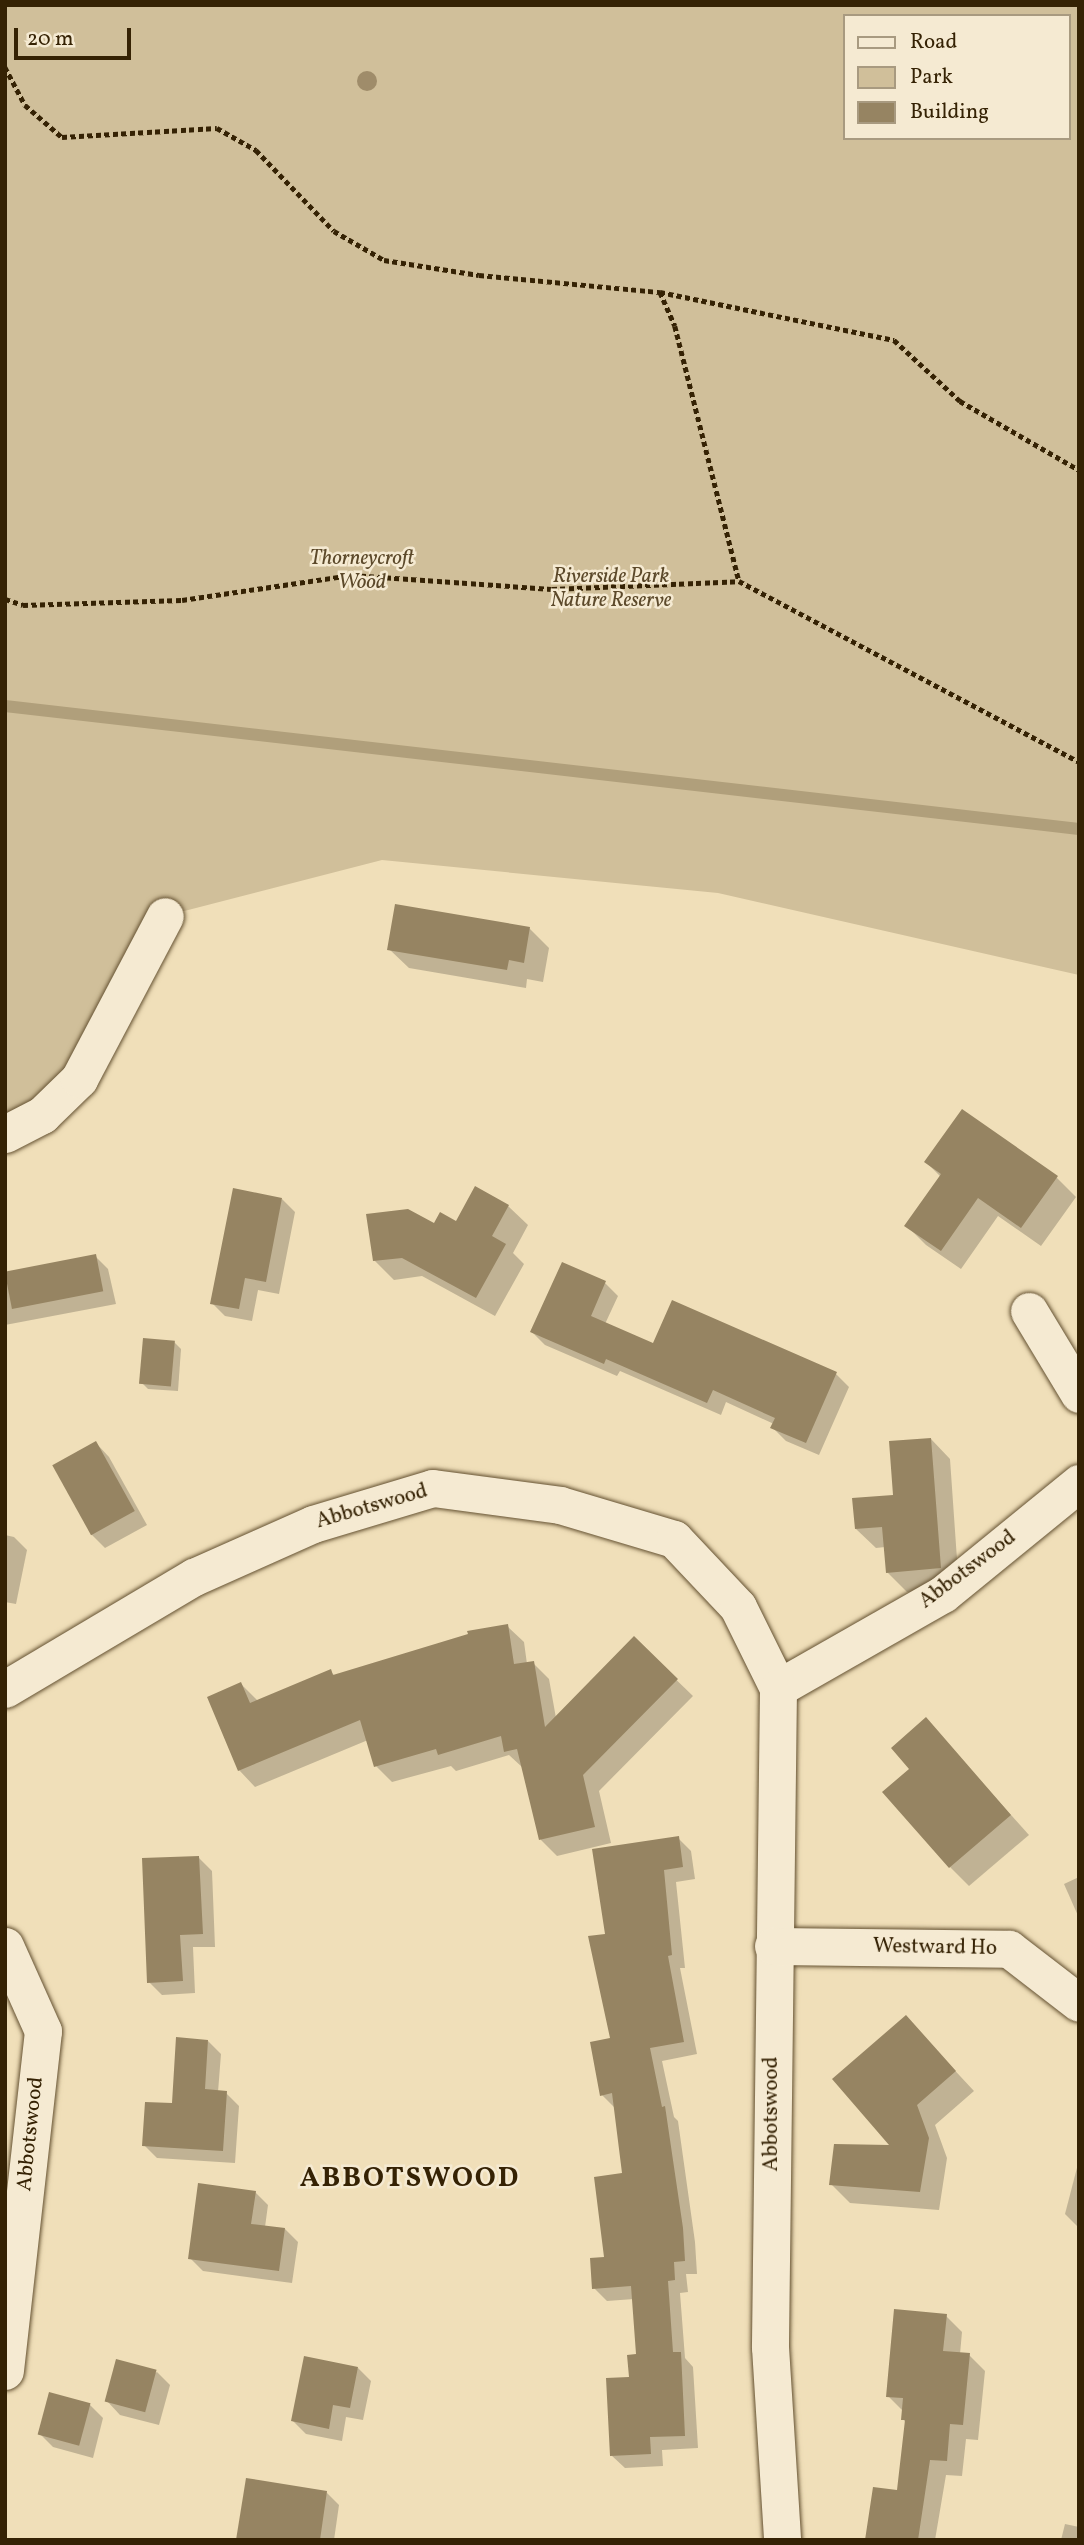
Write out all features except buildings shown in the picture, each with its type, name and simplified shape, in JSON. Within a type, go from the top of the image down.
[{"type":"street","points":[[5,1133],[42,1115],[79,1079],[165,916]]},
{"type":"street","points":[[1029,1311],[1079,1394]]},
{"type":"street","name":"Abbotswood","points":[[778,1688],[943,1594],[1079,1483]]},
{"type":"street","name":"Abbotswood","points":[[5,1689],[194,1577],[313,1524],[433,1488],[561,1505],[674,1539],[738,1607],[778,1688],[770,2347],[782,2540]]},
{"type":"street","name":"Abbotswood","points":[[5,1946],[43,2031],[5,2371]]},
{"type":"street","name":"Westward Ho","points":[[773,1946],[1009,1949],[1079,2003]]},
{"type":"path","points":[[5,67],[25,105],[62,136],[217,128],[256,150],[334,231],[384,260],[479,275],[660,292],[894,340],[960,401],[1079,470]]},
{"type":"path","points":[[660,292],[675,326],[740,581]]},
{"type":"path","points":[[5,599],[23,604],[183,600],[352,575],[551,589],[740,581],[1079,762]]},
{"type":"green space","name":"Thorneycroft Wood","points":[[5,5],[1079,5],[1079,975],[718,893],[382,860],[165,916],[103,1055],[5,1124]]},
{"type":"waterway","points":[[5,706],[1079,829]]},
{"type":"district","name":"ABBOTSWOOD","points":[[410,2179]]},
{"type":"park label","name":"Riverside Park Nature Reserve","points":[[611,589]]}]
